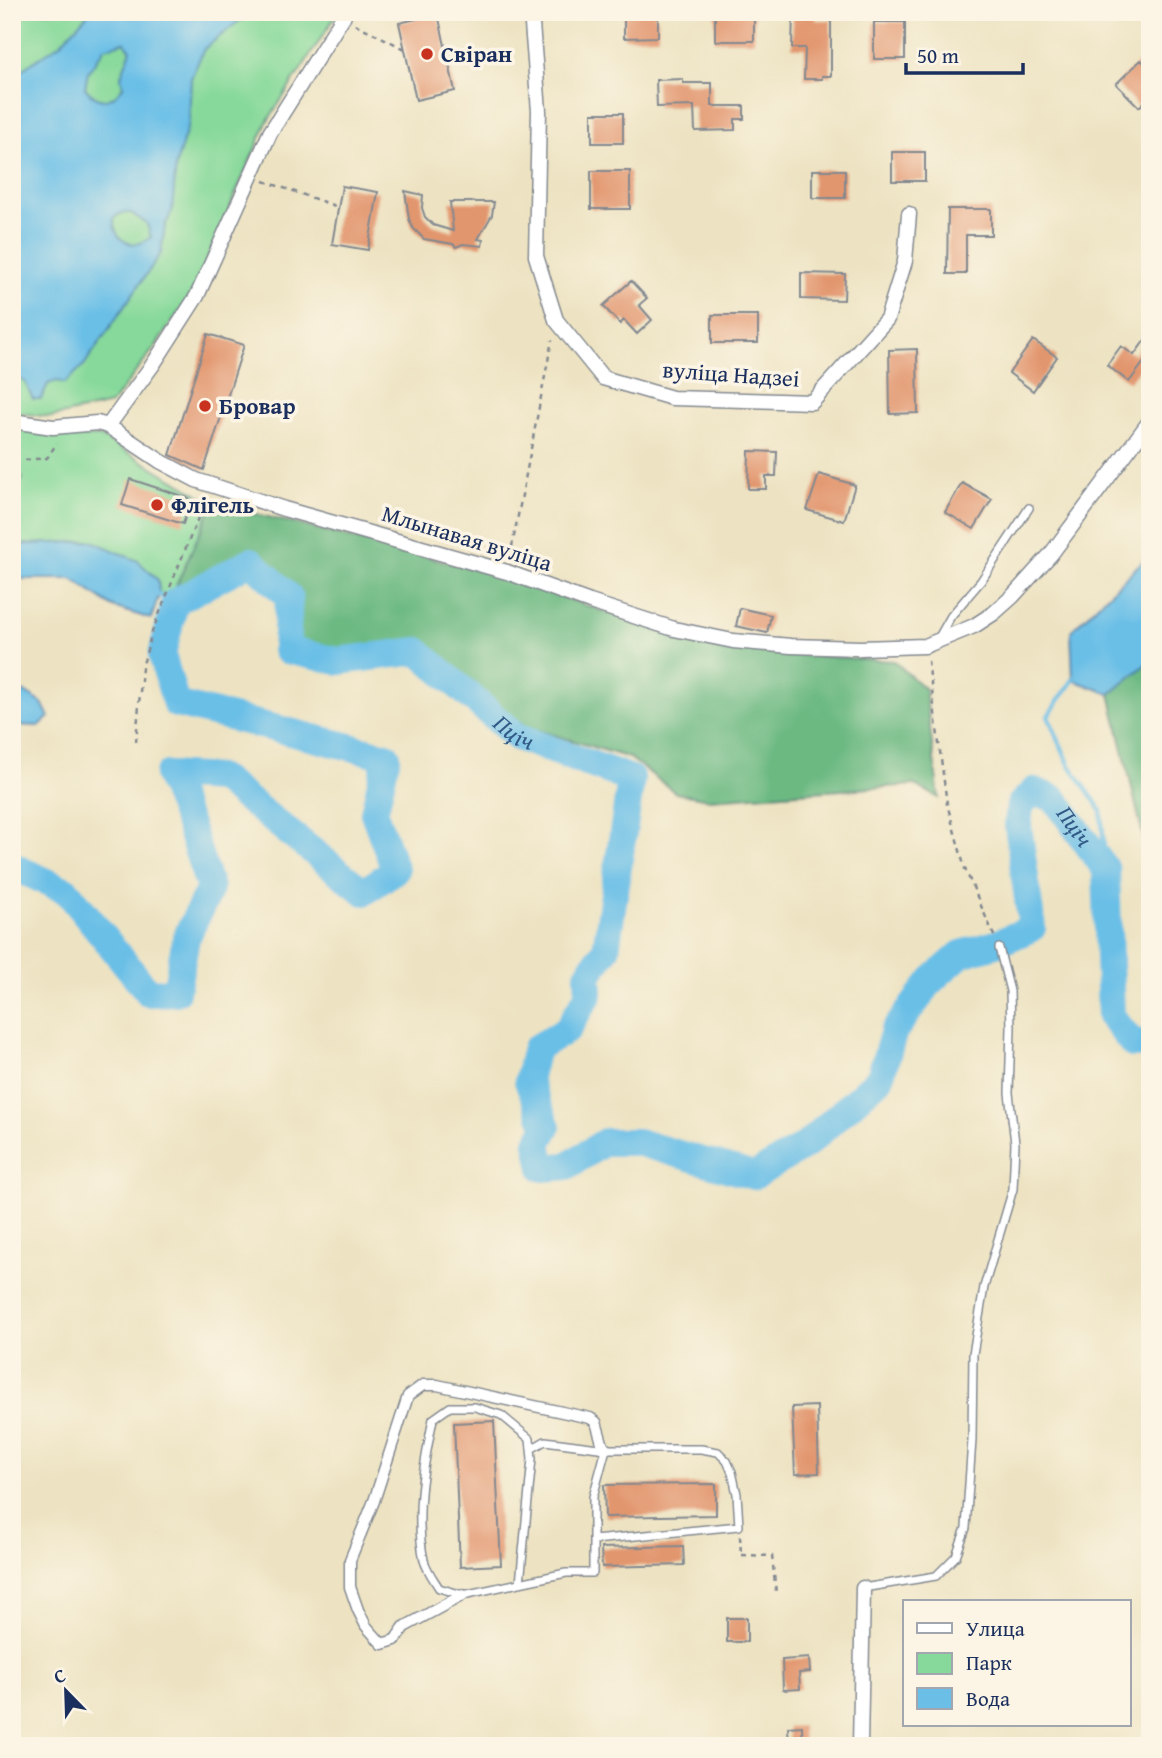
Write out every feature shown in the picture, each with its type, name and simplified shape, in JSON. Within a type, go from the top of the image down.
[{"type":"street","name":"вуліца Надзеі","points":[[531,12],[539,111],[536,256],[556,320],[603,377],[672,398],[812,402],[887,319],[905,261],[909,214]]},
{"type":"street","points":[[12,421],[62,426],[97,423],[108,426],[154,363],[197,296],[270,133],[344,15]]},
{"type":"street","points":[[930,644],[974,626],[1012,597],[1088,507],[1150,421]]},
{"type":"street","name":"Млынавая вуліца","points":[[108,426],[160,461],[196,480],[284,509],[507,572],[590,603],[674,629],[733,641],[791,646],[860,648],[930,644]]},
{"type":"street","points":[[463,1595],[404,1627],[395,1640],[382,1644],[366,1626],[349,1587],[350,1560],[374,1501],[408,1396],[423,1385],[436,1385],[590,1418],[596,1422],[606,1449]]},
{"type":"street","points":[[860,1746],[863,1588]]},
{"type":"lane","points":[[930,644],[986,573],[1029,508]]},
{"type":"lane","points":[[863,1588],[936,1576],[956,1556],[966,1528],[972,1440],[973,1354],[984,1287],[1013,1189],[1015,1143],[1009,1093],[1012,1028],[1010,991],[999,948]]},
{"type":"lane","points":[[520,1583],[532,1459],[530,1438],[501,1415],[475,1407],[450,1406],[433,1419],[420,1515],[424,1562],[439,1588],[463,1595],[520,1583],[566,1573],[593,1573],[593,1497],[606,1449]]},
{"type":"lane","points":[[531,1449],[545,1441],[606,1449],[701,1449],[718,1452],[727,1461],[737,1494],[739,1526],[594,1540]]},
{"type":"path","points":[[344,15],[405,49]]},
{"type":"path","points":[[251,176],[338,207]]},
{"type":"path","points":[[507,572],[556,320]]},
{"type":"path","points":[[25,460],[47,458],[59,440],[62,426]]},
{"type":"path","points":[[136,742],[142,668],[152,632],[211,485]]},
{"type":"path","points":[[930,644],[947,804],[965,869],[995,938]]},
{"type":"path","points":[[741,1544],[741,1555],[772,1556],[776,1593]]},
{"type":"green space","points":[[12,12],[338,12],[267,122],[193,291],[155,347],[111,404],[51,417],[12,412]]},
{"type":"green space","points":[[12,430],[53,436],[101,437],[213,503],[173,593],[159,595],[158,580],[92,541],[12,545],[12,501],[23,478],[12,468]]},
{"type":"green space","points":[[213,503],[503,576],[668,634],[784,654],[894,661],[925,689],[939,798],[915,785],[708,799],[676,793],[630,758],[527,727],[418,647],[339,657],[291,646],[297,598],[251,557],[178,596],[173,593]]},
{"type":"green space","points":[[1150,651],[1150,866],[1110,694]]},
{"type":"water","points":[[90,12],[258,12],[239,21],[204,49],[191,78],[189,122],[176,164],[172,211],[165,226],[161,253],[84,365],[65,383],[56,381],[48,384],[41,399],[33,399],[25,382],[18,378],[12,380],[12,80],[23,69],[60,44]],"holes":[[[124,42],[131,50],[121,76],[123,87],[109,99],[95,97],[85,88],[88,72],[105,48]],[[131,213],[147,224],[151,237],[138,244],[131,244],[120,238],[114,225],[114,217]]]},
{"type":"water","points":[[92,541],[138,561],[158,580],[159,595],[151,619],[113,607],[72,579],[12,579],[12,545]]},
{"type":"water","points":[[1150,554],[1150,657],[1147,663],[1110,694],[1073,680],[1071,631]]},
{"type":"water","points":[[23,691],[42,703],[49,717],[39,726],[12,725],[12,692]]},
{"type":"building","points":[[624,12],[655,12],[658,18],[658,37],[624,38]]},
{"type":"building","points":[[715,12],[754,12],[754,41],[715,41]]},
{"type":"building","points":[[793,12],[816,12],[816,20],[831,20],[831,76],[804,79],[805,48],[792,48]]},
{"type":"building","points":[[438,14],[455,91],[416,100],[399,23]]},
{"type":"building","points":[[874,22],[905,22],[905,59],[874,59]]},
{"type":"building","points":[[1141,60],[1150,69],[1150,97],[1139,107],[1116,84]]},
{"type":"building","points":[[683,79],[683,83],[712,83],[712,106],[744,106],[744,119],[735,119],[735,130],[695,131],[694,106],[657,107],[656,80]]},
{"type":"building","points":[[592,113],[623,113],[623,143],[592,143]]},
{"type":"building","points":[[892,152],[925,152],[925,181],[892,181]]},
{"type":"building","points":[[812,170],[845,170],[845,198],[812,198]]},
{"type":"building","points":[[591,171],[630,171],[630,209],[591,209]]},
{"type":"building","points":[[342,186],[378,192],[368,250],[332,244]]},
{"type":"building","points":[[405,191],[423,195],[422,208],[425,217],[433,225],[453,231],[450,202],[494,202],[492,215],[478,239],[483,240],[482,246],[463,244],[456,247],[453,244],[424,239],[413,228],[409,219]]},
{"type":"building","points":[[948,209],[991,209],[991,235],[966,235],[966,274],[947,274]]},
{"type":"building","points":[[801,273],[845,274],[844,300],[801,299]]},
{"type":"building","points":[[631,281],[647,298],[639,305],[652,320],[637,334],[624,320],[620,324],[603,306]]},
{"type":"building","points":[[712,315],[758,315],[758,343],[712,343]]},
{"type":"building","points":[[1150,333],[1150,354],[1129,382],[1107,365],[1121,346],[1134,355]]},
{"type":"building","points":[[208,334],[244,345],[204,470],[170,455]]},
{"type":"building","points":[[1033,340],[1057,357],[1033,391],[1009,373]]},
{"type":"building","points":[[917,349],[918,413],[890,414],[889,350]]},
{"type":"building","points":[[749,451],[777,452],[776,476],[766,476],[766,489],[748,489]]},
{"type":"building","points":[[819,474],[855,485],[844,521],[807,510]]},
{"type":"building","points":[[130,479],[191,499],[183,524],[122,505]]},
{"type":"building","points":[[962,483],[992,499],[974,529],[945,512]]},
{"type":"building","points":[[740,608],[771,615],[767,633],[736,626]]},
{"type":"building","points":[[817,1406],[819,1473],[795,1474],[792,1407]]},
{"type":"building","points":[[494,1421],[501,1565],[460,1567],[454,1423]]},
{"type":"building","points":[[716,1484],[716,1515],[605,1517],[604,1485]]},
{"type":"building","points":[[683,1546],[684,1565],[602,1567],[601,1548]]},
{"type":"building","points":[[727,1618],[747,1618],[747,1642],[727,1642]]},
{"type":"building","points":[[809,1658],[810,1672],[799,1673],[800,1689],[783,1690],[782,1660]]},
{"type":"building","points":[[802,1726],[803,1746],[789,1746],[788,1727]]},
{"type":"waterway","name":"Пціч","points":[[12,866],[67,891],[149,993],[176,992],[186,938],[210,888],[188,822],[168,775],[220,778],[364,892],[395,870],[374,813],[387,756],[176,704],[162,655],[175,602],[251,561],[289,597],[286,650],[338,661],[418,651],[517,737],[631,779],[606,949],[588,975],[589,994],[567,1030],[536,1048],[528,1081],[547,1127],[538,1143],[543,1168],[567,1166],[605,1142],[637,1142],[754,1176],[806,1145],[880,1078],[894,1031],[932,980],[961,954],[996,944],[1032,928],[1018,826],[1020,805],[1034,791],[1055,799],[1106,870],[1111,1016],[1133,1044],[1150,1042]]},
{"type":"waterway","points":[[157,594],[175,602]]},
{"type":"waterway","points":[[1073,680],[1048,716],[1069,764],[1101,810],[1106,870]]},
{"type":"place","name":"Свіран","points":[[427,54]]},
{"type":"place","name":"Бровар","points":[[205,406]]},
{"type":"place","name":"Флігель","points":[[157,505]]}]
